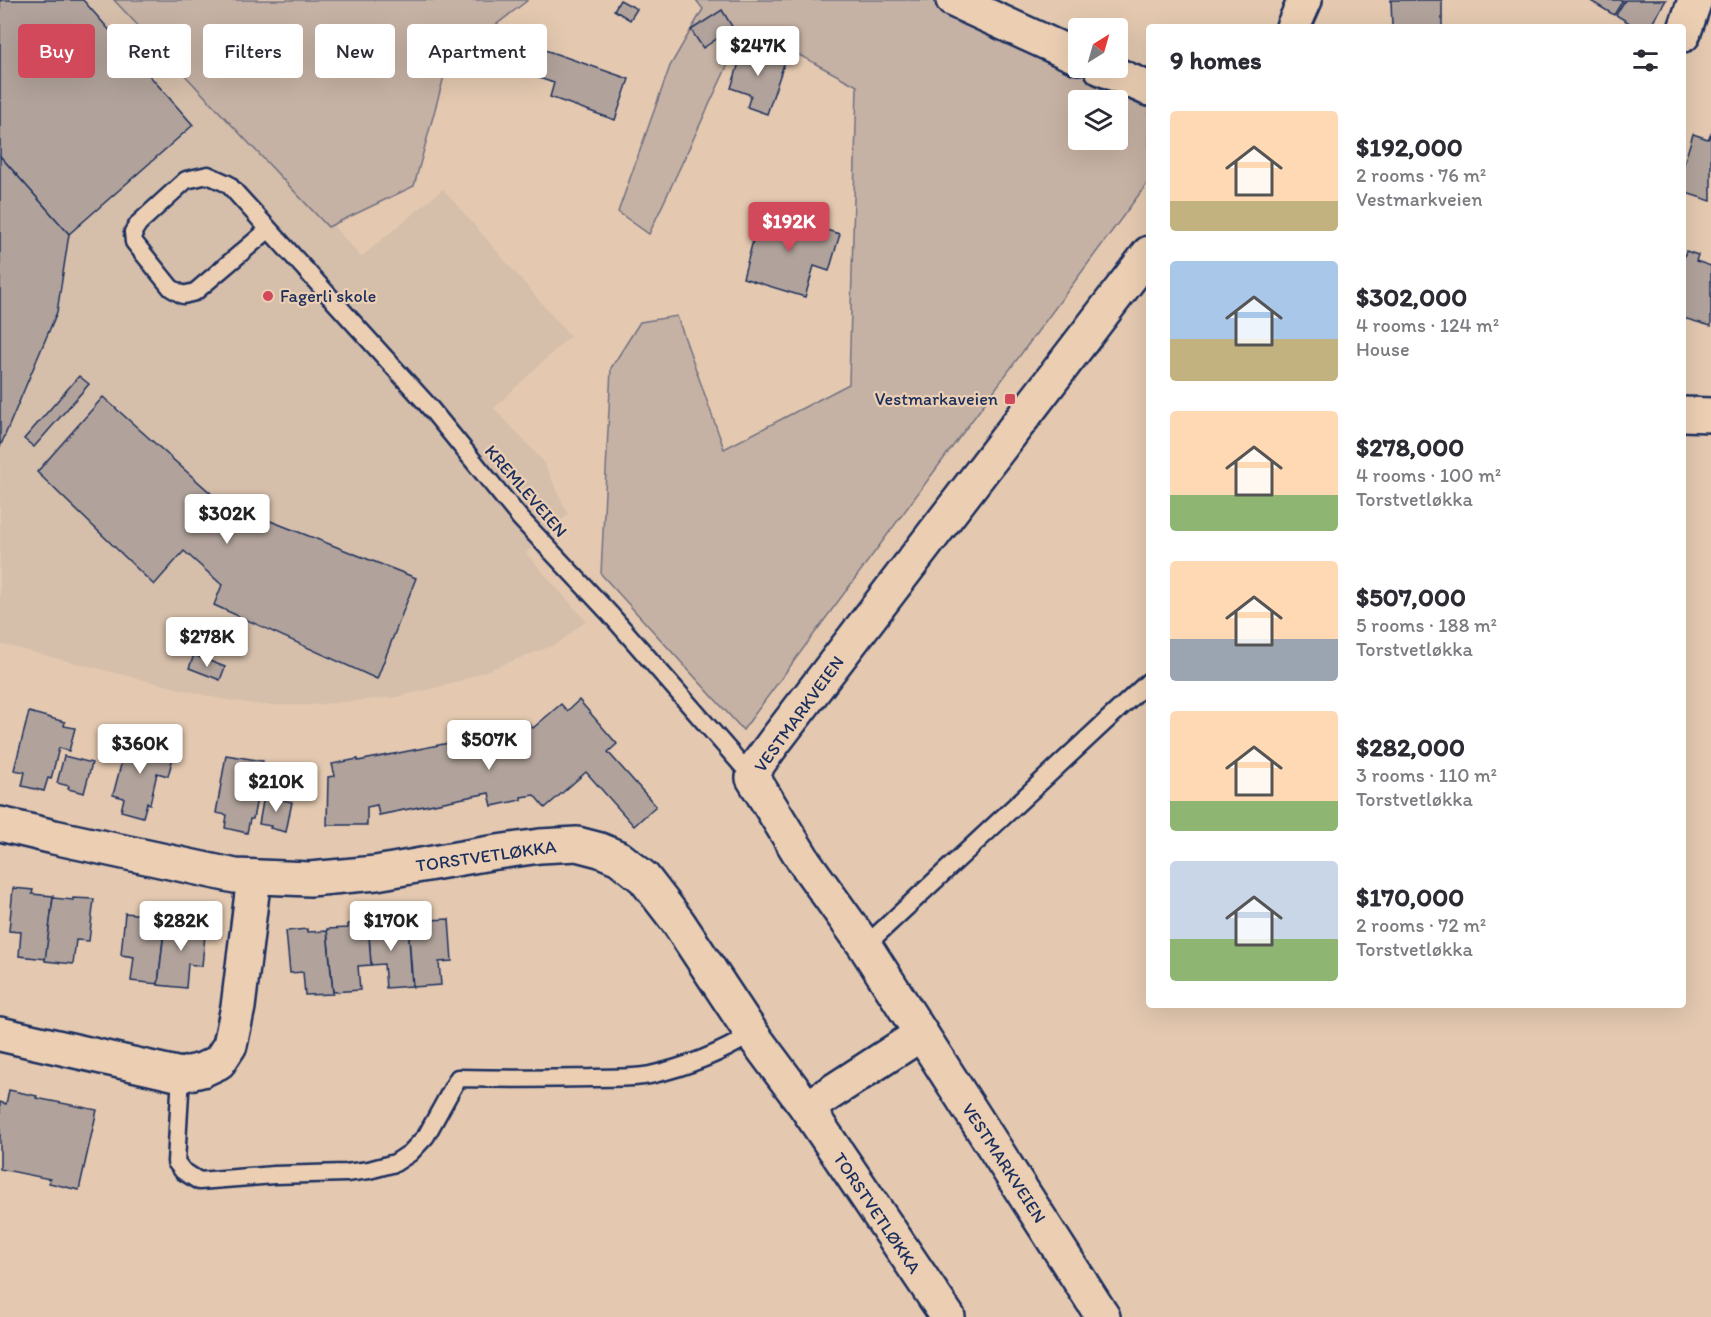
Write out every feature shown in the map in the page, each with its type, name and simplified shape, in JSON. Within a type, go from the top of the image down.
[{"type":"street","points":[[953,0],[1068,52]]},
{"type":"street","points":[[1294,24],[1305,0]]},
{"type":"street","points":[[1686,26],[1695,0]]},
{"type":"street","points":[[1124,78],[1146,88]]},
{"type":"street","name":"VESTMARKVEIEN","points":[[1103,1317],[865,946],[804,861],[753,778],[758,764],[775,741],[1146,257]]},
{"type":"street","points":[[1686,414],[1711,416]]},
{"type":"street","name":"TORSTVETLØKKA","points":[[0,824],[235,876],[310,879],[376,873],[490,853],[540,846],[577,844],[619,858],[644,878],[678,922],[752,1034],[807,1108],[948,1317]]},
{"type":"street","points":[[0,1034],[181,1075],[202,1070],[219,1062],[230,1045],[238,1007],[254,877]]},
{"type":"street","points":[[807,1108],[921,1034]]},
{"type":"lane","name":"KREMLEVEIEN","points":[[268,230],[195,292],[183,295],[171,288],[134,242],[133,232],[139,223],[186,180],[208,175],[228,184],[426,403],[520,518],[610,614],[753,778]]},
{"type":"lane","points":[[865,946],[1146,684]]},
{"type":"lane","points":[[181,1075],[176,1162],[183,1171],[199,1181],[274,1174],[346,1173],[395,1163],[410,1153],[426,1136],[458,1078],[539,1079],[649,1075],[680,1067],[717,1053],[752,1034]]},
{"type":"shaded area","name":"Fagerli skole","points":[[0,0],[134,0],[155,24],[107,24],[107,78],[191,78],[191,65],[361,257],[443,189],[570,336],[494,408],[543,461],[568,514],[526,553],[586,621],[557,644],[454,683],[397,697],[312,705],[260,705],[216,698],[0,644]]},
{"type":"shaded area","points":[[114,0],[528,0],[497,24],[407,24],[407,78],[444,78],[414,186],[328,227],[188,78],[191,78],[191,24],[137,24]]},
{"type":"shaded area","points":[[696,0],[990,0],[1068,48],[1068,78],[1118,78],[1146,95],[1146,185],[743,730],[601,574],[611,368],[640,322],[677,316],[724,449],[849,384],[857,86],[790,50],[743,32],[649,234],[618,212],[670,66],[703,9]]},
{"type":"building","points":[[0,0],[83,0],[107,27],[107,78],[152,78],[193,125],[69,234],[0,156]]},
{"type":"building","points":[[620,0],[637,9],[630,20],[614,10]]},
{"type":"building","points":[[1391,0],[1442,0],[1442,24],[1392,24]]},
{"type":"building","points":[[1589,0],[1623,0],[1614,15]]},
{"type":"building","points":[[1625,0],[1666,0],[1652,24],[1631,24],[1616,15]]},
{"type":"building","points":[[722,10],[733,28],[703,48],[691,30]]},
{"type":"building","points":[[745,44],[786,58],[767,114],[747,107],[751,95],[731,88]]},
{"type":"building","points":[[547,51],[629,79],[615,120],[550,97],[554,83],[539,78],[547,78]]},
{"type":"building","points":[[1693,134],[1708,139],[1711,134],[1711,201],[1686,193],[1686,157]]},
{"type":"building","points":[[0,156],[69,234],[57,312],[0,447]]},
{"type":"building","points":[[761,211],[840,234],[829,271],[814,266],[805,297],[743,278]]},
{"type":"building","points":[[1686,251],[1698,255],[1696,261],[1711,266],[1711,326],[1686,319]]},
{"type":"building","points":[[79,376],[89,384],[34,447],[24,439]]},
{"type":"building","points":[[103,397],[224,505],[222,508],[248,518],[250,513],[416,578],[377,679],[214,605],[222,585],[184,551],[154,585],[37,472]]},
{"type":"building","points":[[194,655],[225,667],[220,680],[189,668]]},
{"type":"building","points":[[579,700],[617,744],[608,752],[656,806],[634,826],[586,772],[545,808],[534,795],[492,806],[489,793],[379,815],[377,805],[367,807],[367,825],[327,825],[328,777],[335,776],[332,764],[358,759],[358,761],[509,731],[512,734],[526,721],[533,728],[561,704],[567,711]]},
{"type":"building","points":[[29,712],[65,722],[64,726],[75,728],[69,751],[59,748],[51,779],[48,778],[44,791],[22,786],[25,772],[14,770]]},
{"type":"building","points":[[128,738],[164,747],[163,752],[174,754],[168,776],[157,773],[150,804],[147,803],[143,817],[121,811],[124,798],[113,795]]},
{"type":"building","points":[[226,755],[263,761],[262,766],[273,768],[269,790],[259,788],[253,819],[250,819],[247,833],[225,828],[227,815],[216,813]]},
{"type":"building","points":[[64,756],[92,763],[84,793],[68,789],[69,786],[57,783]]},
{"type":"building","points":[[264,796],[292,802],[286,832],[259,824]]},
{"type":"building","points":[[13,888],[33,890],[32,894],[53,896],[46,959],[19,956],[21,932],[9,931]]},
{"type":"building","points":[[53,898],[94,899],[89,941],[76,940],[73,964],[45,961]]},
{"type":"building","points":[[125,913],[145,915],[145,919],[165,921],[158,984],[131,981],[134,957],[121,955]]},
{"type":"building","points":[[449,919],[452,961],[439,962],[441,985],[413,987],[408,925],[429,923],[428,920]]},
{"type":"building","points":[[387,921],[387,924],[408,923],[412,986],[386,988],[384,964],[371,965],[368,922]]},
{"type":"building","points":[[185,922],[206,924],[202,966],[188,964],[186,988],[158,985],[165,923],[185,925]]},
{"type":"building","points":[[368,922],[371,965],[358,966],[360,990],[333,992],[327,929],[348,928],[348,924]]},
{"type":"building","points":[[307,929],[307,932],[327,931],[333,994],[305,995],[303,972],[290,973],[286,931]]},
{"type":"building","points":[[9,1090],[37,1096],[36,1098],[97,1110],[79,1190],[49,1183],[50,1179],[0,1169],[0,1102],[6,1104]]},
{"type":"place","name":"Fagerli skole","points":[[268,296]]},
{"type":"place","name":"Vestmarkaveien","points":[[1010,399]]}]
